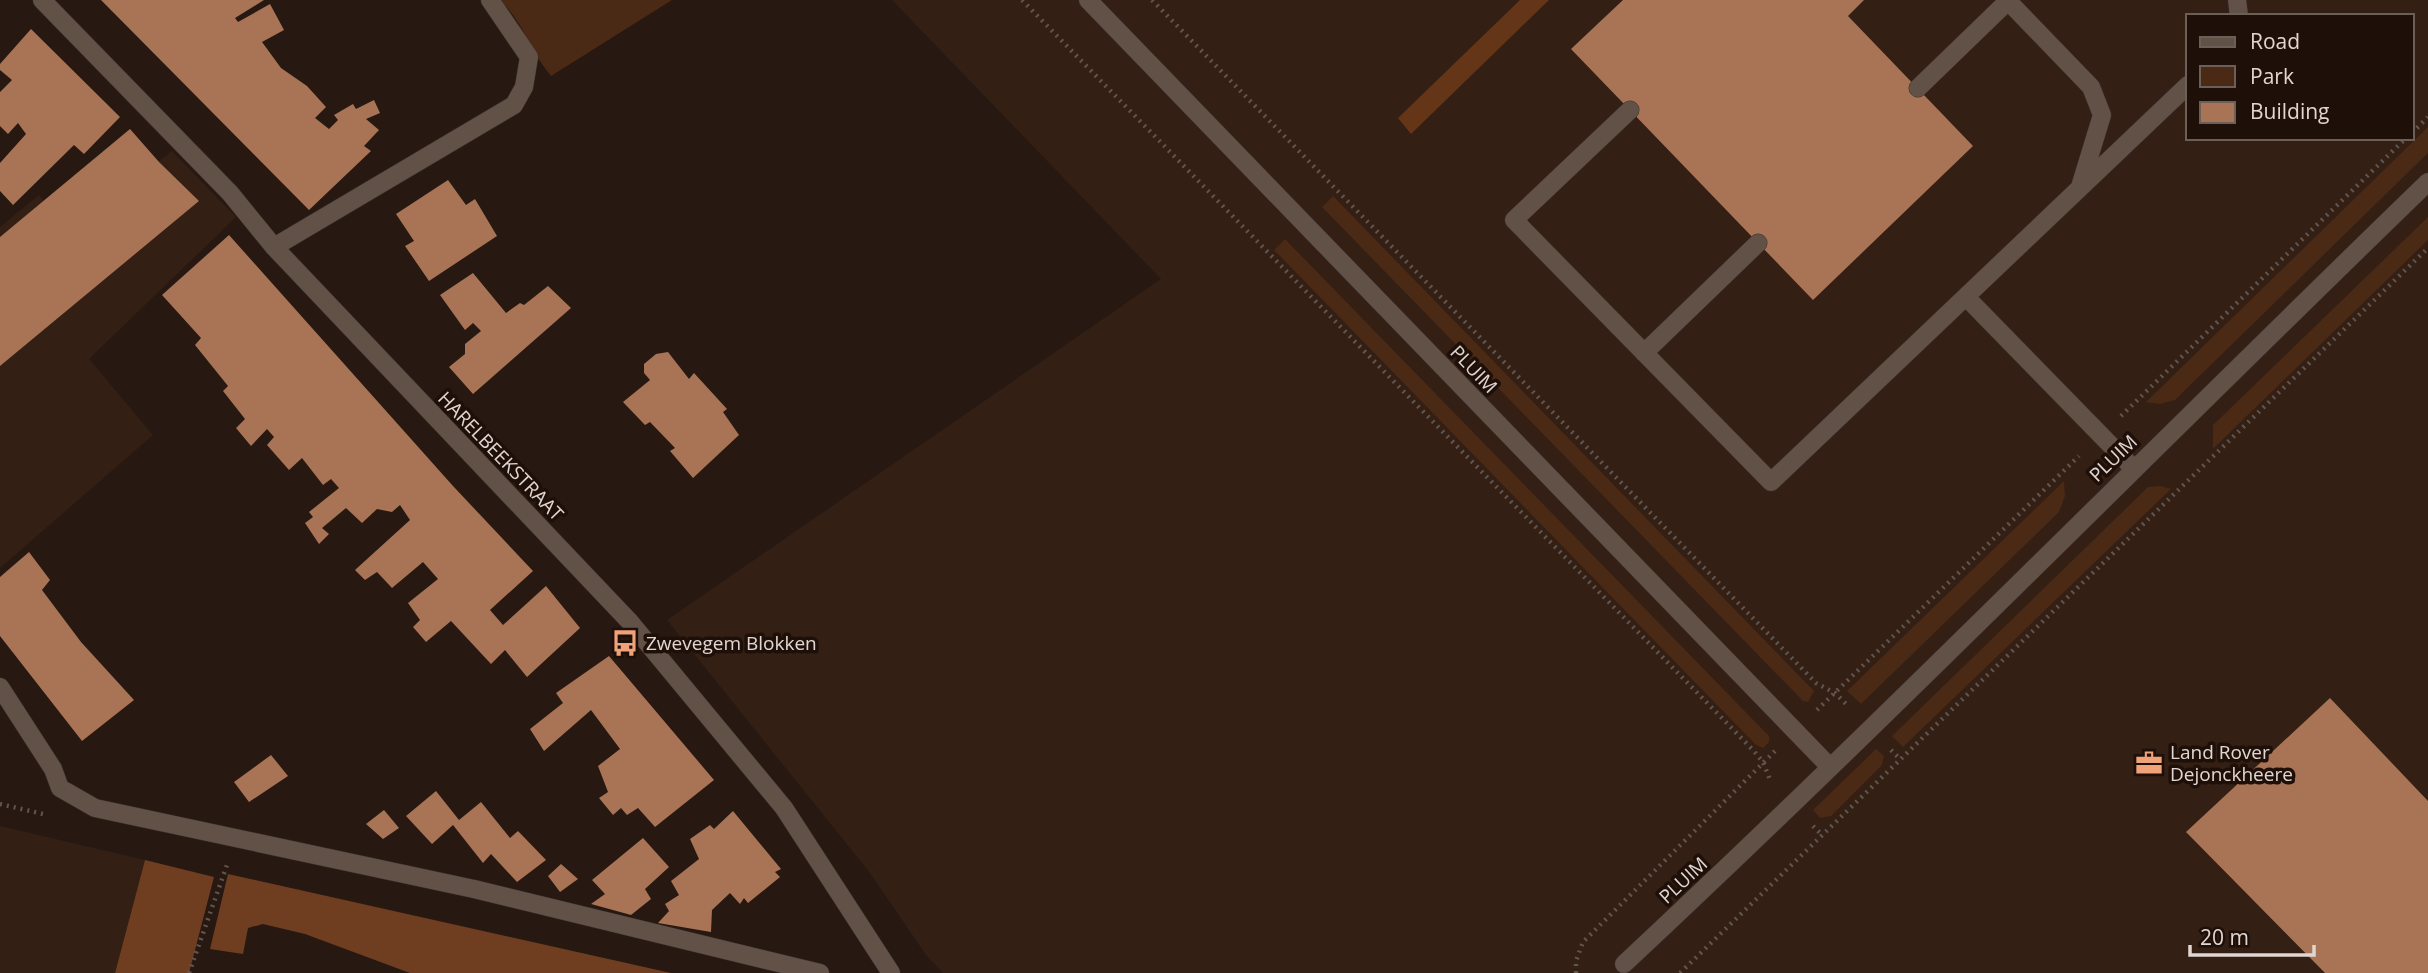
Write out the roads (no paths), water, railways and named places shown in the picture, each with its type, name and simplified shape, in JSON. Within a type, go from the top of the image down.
[{"type":"street","name":"HARELBEEKSTRAAT","points":[[42,0],[230,193],[274,247],[630,622],[784,808],[891,973]]},
{"type":"street","points":[[274,247],[514,105],[524,86],[529,57],[490,0]]},
{"type":"street","name":"PLUIM","points":[[1088,0],[1830,767]]},
{"type":"street","points":[[1918,88],[2008,0],[2091,87],[2102,115],[2079,190]]},
{"type":"street","points":[[1630,110],[1514,220],[1771,482],[1968,298],[2186,87]]},
{"type":"street","name":"PLUIM","points":[[1624,964],[1792,807],[2133,468],[2428,183]]},
{"type":"street","points":[[1644,353],[1758,243]]},
{"type":"street","points":[[1968,298],[2133,468]]},
{"type":"street","points":[[0,687],[52,769],[60,788],[95,808],[474,889],[820,973]]},
{"type":"place","name":"Zwevegem Blokken","points":[[625,643]]},
{"type":"place","name":"Land Rover Dejonckheere","points":[[2149,763]]}]
